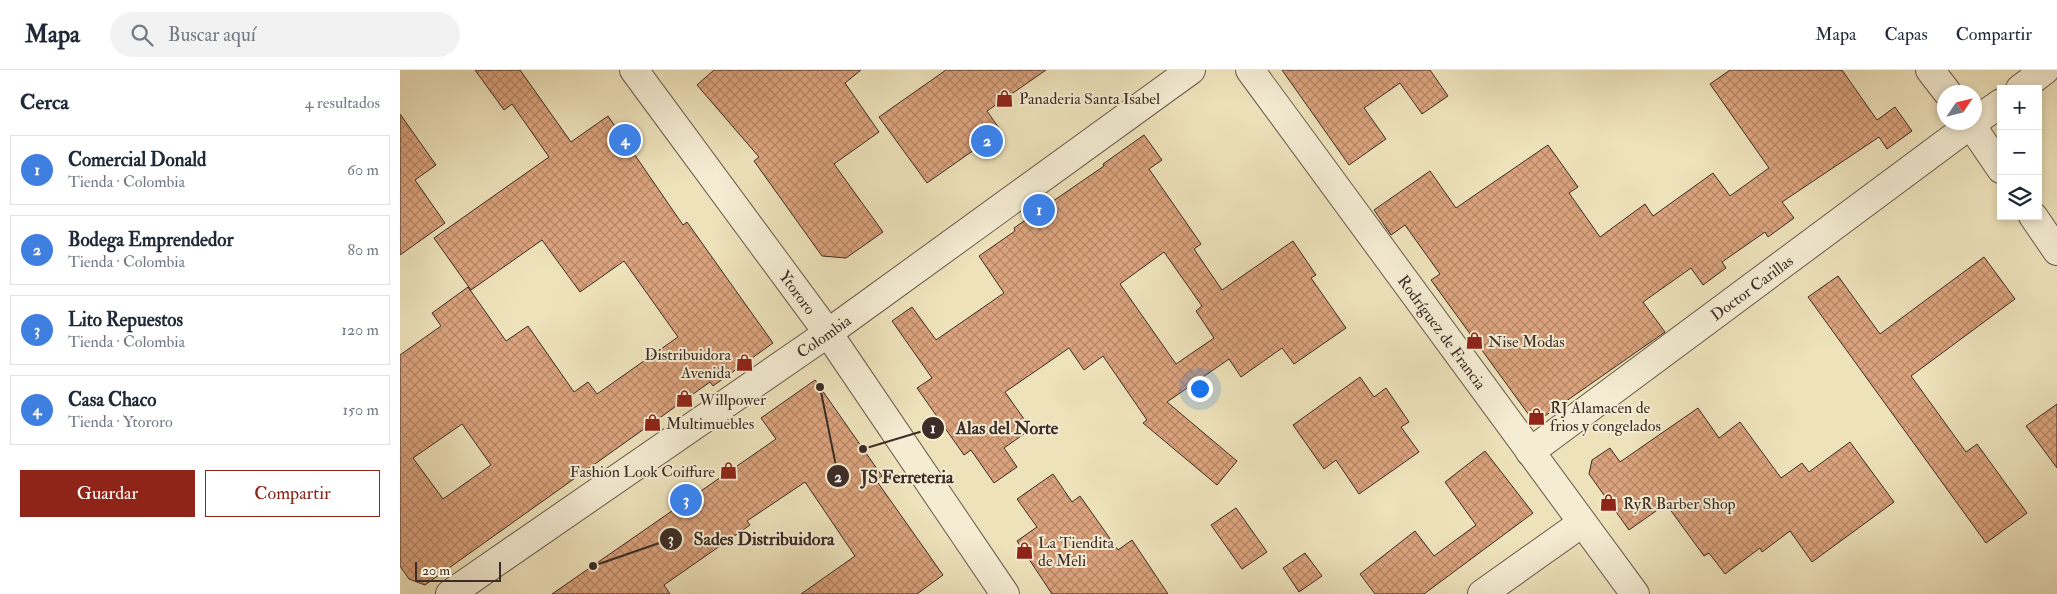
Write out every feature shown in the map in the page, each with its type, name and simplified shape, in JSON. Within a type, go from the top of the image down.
[{"type":"street","name":"Ytororo","points":[[634,70],[828,333],[1005,594]]},
{"type":"street","name":"Colombia","points":[[450,594],[828,333],[1191,70]]},
{"type":"street","name":"Rodríguez de Francia","points":[[1250,70],[1635,594]]},
{"type":"street","points":[[1930,70],[1942,85]]},
{"type":"street","points":[[2025,85],[2045,70]]},
{"type":"street","name":"Doctor Carillas","points":[[1982,116],[1997,106]]},
{"type":"street","name":"Doctor Carillas","points":[[1530,452],[1963,130]]},
{"type":"street","points":[[1976,130],[1997,163]]},
{"type":"street","points":[[2036,220],[2057,251]]},
{"type":"street","points":[[1482,594],[1582,523]]},
{"type":"building","points":[[475,70],[520,70],[571,142],[608,116],[683,225],[687,222],[773,343],[713,386],[710,382],[425,585],[409,579],[400,566],[400,355],[441,326],[432,313],[468,287],[506,341],[528,326],[574,392],[588,382],[597,394],[678,337],[624,261],[580,292],[542,240],[471,290],[434,238],[549,157],[512,104],[504,110]],"holes":[[[462,424],[491,465],[443,499],[413,458]]]},
{"type":"building","points":[[714,70],[861,70],[845,83],[879,132],[834,164],[883,232],[846,258],[822,256],[754,161],[759,157],[697,85]]},
{"type":"building","points":[[946,70],[1046,70],[987,111],[1001,131],[927,183],[879,117]]},
{"type":"building","points":[[1282,70],[1430,70],[1448,96],[1422,114],[1400,83],[1364,108],[1386,139],[1349,165]]},
{"type":"building","points":[[1730,70],[1842,70],[1877,120],[1895,107],[1912,131],[1887,149],[1879,137],[1782,202],[1794,218],[1768,237],[1765,232],[1722,262],[1726,268],[1703,285],[1691,268],[1643,302],[1665,332],[1542,418],[1529,415],[1431,280],[1440,274],[1405,225],[1391,235],[1374,210],[1430,171],[1456,208],[1548,145],[1578,187],[1569,193],[1600,237],[1645,204],[1653,216],[1713,173],[1730,196],[1769,168],[1710,84]]},
{"type":"building","points":[[400,114],[436,165],[415,180],[445,223],[400,255]]},
{"type":"building","points":[[1144,135],[1162,160],[1149,169],[1201,244],[1194,249],[1222,290],[1293,241],[1316,275],[1311,278],[1346,328],[1294,364],[1282,348],[1241,377],[1229,359],[1167,402],[1237,461],[1217,485],[1143,423],[1147,420],[1103,356],[1084,370],[1069,348],[1005,392],[1031,429],[1004,448],[1017,467],[994,483],[971,450],[964,455],[917,388],[932,378],[892,321],[912,307],[936,340],[1004,293],[979,256],[1015,231],[1014,228],[1104,166],[1103,164]],"holes":[[[1164,252],[1202,306],[1196,311],[1214,338],[1176,364],[1120,284]]]},
{"type":"building","points":[[1984,257],[2015,299],[1911,376],[1966,452],[1977,444],[2027,513],[1986,543],[1808,297],[1838,276],[1880,334]]},
{"type":"building","points":[[1360,377],[1374,397],[1386,388],[1409,422],[1401,427],[1419,452],[1359,494],[1336,460],[1324,469],[1293,425]]},
{"type":"building","points":[[815,380],[882,476],[876,480],[943,575],[917,594],[801,594],[855,556],[805,482],[747,521],[750,525],[664,585],[670,594],[552,594],[776,439],[761,418]]},
{"type":"building","points":[[2057,404],[2057,468],[2026,426]]},
{"type":"building","points":[[1698,408],[1719,438],[1740,422],[1781,478],[1802,463],[1809,472],[1850,442],[1894,502],[1812,562],[1790,531],[1762,552],[1760,548],[1725,574],[1709,553],[1704,556],[1666,504],[1629,530],[1589,474],[1592,460],[1610,448],[1620,462]]},
{"type":"building","points":[[1485,451],[1533,513],[1424,594],[1375,594],[1360,574],[1415,531],[1434,556],[1476,525],[1445,482]]},
{"type":"building","points":[[1053,474],[1072,502],[1080,496],[1118,550],[1132,540],[1168,594],[1052,594],[1017,541],[1037,527],[1017,499]]},
{"type":"building","points":[[1236,508],[1267,552],[1242,569],[1211,525]]},
{"type":"building","points":[[1305,553],[1322,576],[1299,592],[1283,568]]},
{"type":"place","name":"Panaderia Santa Isabel","points":[[1005,98]]},
{"type":"place","name":"Casa Chaco","points":[[625,140]]},
{"type":"place","name":"Bodega Emprendedor","points":[[987,141]]},
{"type":"place","name":"Comercial Donald","points":[[1039,210]]},
{"type":"place","name":"Nise Modas","points":[[1474,341]]},
{"type":"place","name":"Distribuidora Avenida","points":[[745,363]]},
{"type":"place","name":"JS Ferreteria","points":[[820,387]]},
{"type":"place","name":"Willpower","points":[[685,399]]},
{"type":"place","name":"RJ Alamacen de frios y congelados","points":[[1536,416]]},
{"type":"place","name":"Multimuebles","points":[[652,423]]},
{"type":"place","name":"Alas del Norte","points":[[863,449]]},
{"type":"place","name":"Fashion Look Coiffure","points":[[729,471]]},
{"type":"place","name":"Lito Repuestos","points":[[686,500]]},
{"type":"place","name":"RyR Barber Shop","points":[[1609,503]]},
{"type":"place","name":"La Tiendita de Meli","points":[[1024,551]]},
{"type":"place","name":"Sades Distribuidora","points":[[593,566]]}]
